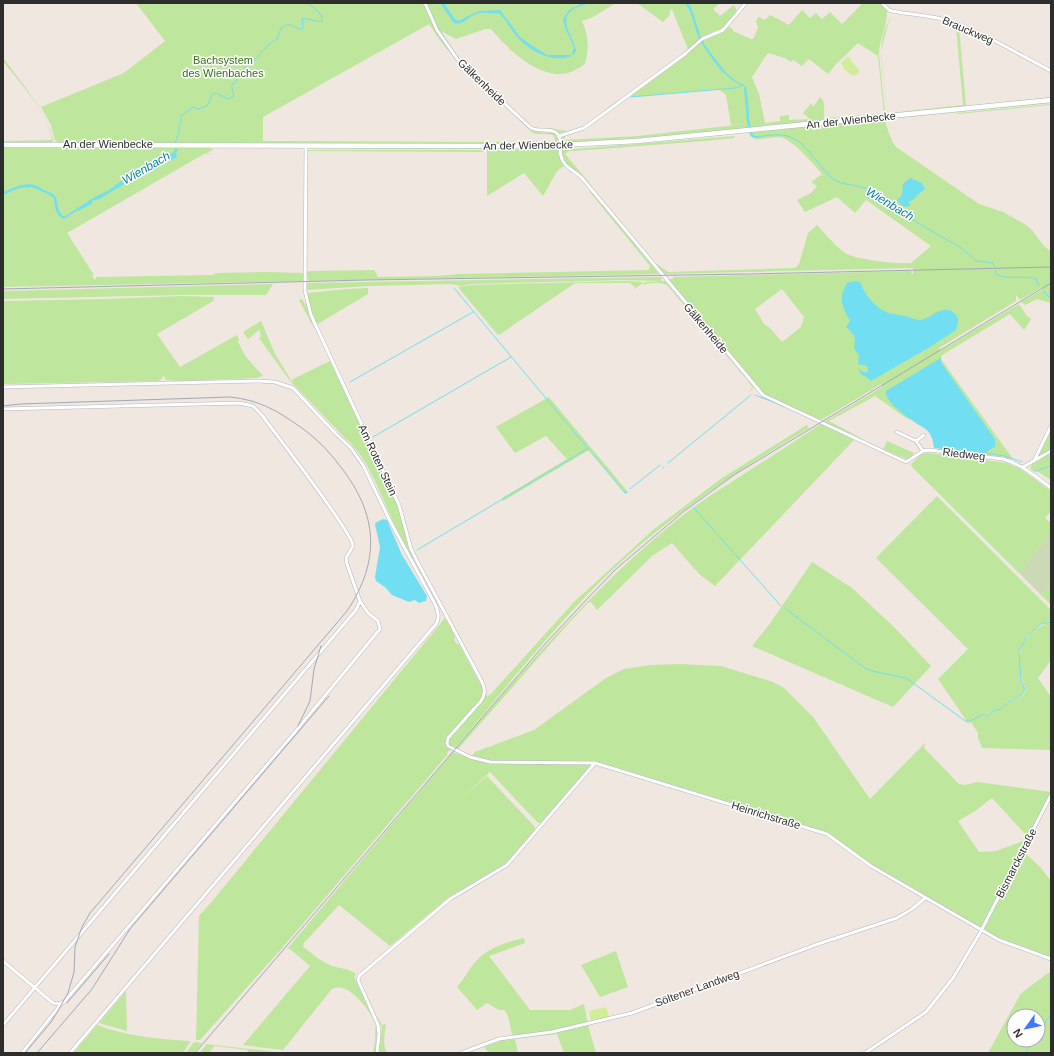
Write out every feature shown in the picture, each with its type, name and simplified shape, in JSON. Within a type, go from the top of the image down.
[{"type":"street","name":"Gälkenheide","points":[[425,3],[442,38],[469,72],[531,128],[537,131],[552,131],[559,136],[560,155],[563,162],[582,178],[763,395],[906,462],[924,451]]},
{"type":"street","points":[[559,136],[587,126],[685,54],[703,38],[723,30],[746,3]]},
{"type":"street","name":"Brauckweg","points":[[882,3],[888,10],[937,18],[959,25],[986,37],[1051,71]]},
{"type":"street","name":"An der Wienbecke","points":[[3,144],[560,145],[637,140],[1051,100]]},
{"type":"street","name":"Am Roten Stein","points":[[306,145],[305,291],[311,315],[399,505],[411,549],[485,689],[484,696],[481,701],[448,738],[447,745],[454,750]]},
{"type":"street","points":[[3,386],[257,381],[275,382],[290,386],[351,448],[363,465],[388,519],[435,604],[438,613],[436,624],[70,1053]]},
{"type":"street","points":[[3,409],[238,403],[253,406],[261,414],[330,507],[352,540],[353,546],[346,558],[347,564],[360,601],[379,623],[380,629],[22,1053]]},
{"type":"street","points":[[1034,461],[1051,426]]},
{"type":"street","points":[[897,432],[916,441],[924,451]]},
{"type":"street","points":[[916,441],[924,435]]},
{"type":"street","name":"Riedweg","points":[[924,451],[1003,459],[1023,467],[1051,488]]},
{"type":"street","points":[[1023,467],[1051,451]]},
{"type":"street","points":[[1027,470],[1030,464]]},
{"type":"street","points":[[3,1025],[356,610],[360,601]]},
{"type":"street","points":[[356,610],[367,610]]},
{"type":"street","name":"Heinrichstraße","points":[[454,750],[470,757],[490,762],[595,763],[827,834],[871,866],[925,898],[1009,944],[1051,959]]},
{"type":"street","points":[[377,1053],[379,1034],[378,1025],[358,980],[359,976],[450,899],[507,865],[595,763]]},
{"type":"street","name":"Bismarckstraße","points":[[865,1053],[926,1012],[953,978],[965,959],[1051,797]]},
{"type":"street","name":"Söltener Landweg","points":[[461,1053],[500,1039],[556,1032],[632,1012],[818,944],[897,918],[912,909],[925,898]]},
{"type":"street","points":[[3,961],[53,1003],[58,1004],[64,1002]]},
{"type":"street","points":[[52,1016],[54,1008],[53,1003]]},
{"type":"green space","name":"Bachsystem des Wienbaches","points":[[136,3],[616,3],[591,18],[582,21],[588,42],[585,64],[573,71],[563,74],[555,74],[541,70],[526,62],[508,47],[491,29],[485,29],[456,39],[441,31],[461,62],[443,39],[433,21],[432,22],[445,44],[461,63],[478,81],[531,130],[535,132],[554,133],[558,136],[558,141],[556,143],[211,143],[211,146],[213,147],[211,147],[211,149],[213,150],[206,153],[212,154],[204,154],[67,233],[94,275],[92,275],[94,279],[96,279],[96,277],[214,275],[215,273],[265,272],[304,273],[304,281],[3,287],[3,148],[5,148],[3,146],[57,147],[60,145],[55,140],[51,125],[41,107],[124,73],[165,41]],"holes":[[[429,24],[452,55],[533,133],[553,135],[555,141],[263,141],[263,117]]]},
{"type":"green space","points":[[637,3],[720,3],[713,9],[720,16],[734,5],[737,11],[726,25],[715,35],[721,33],[729,27],[733,29],[733,31],[751,39],[754,38],[758,27],[756,22],[758,17],[765,20],[770,15],[789,25],[802,10],[810,18],[816,13],[822,19],[830,12],[842,24],[861,5],[860,3],[880,3],[887,10],[886,21],[879,48],[885,112],[883,115],[829,120],[827,118],[884,113],[878,56],[858,43],[836,64],[828,74],[809,59],[802,66],[793,60],[791,62],[785,58],[768,53],[752,77],[759,94],[765,123],[780,121],[780,116],[789,115],[789,120],[810,119],[803,113],[810,105],[809,103],[814,106],[820,97],[824,104],[824,118],[822,121],[811,126],[814,128],[828,127],[827,124],[883,119],[896,147],[979,204],[1003,212],[1026,225],[1051,252],[1051,303],[1037,299],[1025,305],[1021,302],[1042,290],[1041,288],[1020,300],[1016,295],[1016,301],[939,348],[940,351],[1019,304],[1026,315],[1031,319],[1024,330],[1010,314],[942,355],[941,359],[1013,459],[984,454],[996,446],[995,439],[941,362],[933,435],[920,423],[906,418],[875,396],[829,421],[865,440],[824,422],[882,387],[881,384],[821,420],[763,394],[668,280],[673,279],[673,277],[911,271],[913,274],[913,268],[663,274],[591,188],[593,188],[654,262],[668,272],[795,268],[799,264],[808,233],[817,225],[845,253],[862,258],[910,264],[931,246],[866,200],[855,213],[837,197],[805,212],[797,200],[811,193],[817,186],[811,182],[821,175],[824,176],[797,148],[780,137],[760,139],[753,138],[750,136],[747,128],[631,139],[562,142],[561,139],[565,135],[583,130],[566,135],[564,139],[638,136],[745,124],[731,125],[726,95],[719,89],[631,97],[630,95],[689,52],[672,9],[669,16],[663,22]],"holes":[[[782,289],[804,317],[801,327],[782,342],[770,328],[764,324],[755,309]]]},
{"type":"green space","points":[[892,17],[888,24],[881,50],[885,29]]},
{"type":"green space","points":[[956,26],[959,27],[966,106],[1051,98],[889,114],[887,112],[881,52],[887,111],[889,113],[963,105]]},
{"type":"green space","points":[[848,56],[860,72],[853,76],[845,70],[841,63]]},
{"type":"green space","points":[[3,58],[40,109],[46,120],[50,130],[53,140],[52,142],[3,143],[3,141],[52,139],[45,119],[39,108],[3,61]]},
{"type":"green space","points":[[623,98],[595,119],[610,106]]},
{"type":"green space","points":[[1051,103],[889,119],[889,118]]},
{"type":"green space","points":[[1051,105],[957,114],[957,113]]},
{"type":"green space","points":[[530,126],[535,128],[550,128],[569,131],[560,133],[551,130],[536,130]]},
{"type":"green space","points":[[744,133],[625,144],[563,147],[564,146]]},
{"type":"green space","points":[[735,136],[734,138],[705,141],[569,151],[565,154],[592,186],[590,186],[565,162],[561,150]]},
{"type":"green space","points":[[308,148],[482,148],[482,149]]},
{"type":"green space","points":[[558,149],[558,155],[564,166],[557,171],[543,196],[524,173],[487,196],[487,150]]},
{"type":"green space","points":[[483,150],[484,152],[307,151]]},
{"type":"green space","points":[[589,191],[607,210],[659,274],[308,281],[307,272],[311,271],[374,270],[378,277],[649,270],[650,266]]},
{"type":"green space","points":[[661,277],[661,281],[624,280],[471,284],[460,286],[451,284],[368,286],[307,290],[307,283]]},
{"type":"green space","points":[[626,281],[643,283],[634,289],[635,287],[630,283],[575,283],[499,335],[458,287],[471,285]]},
{"type":"green space","points":[[665,281],[752,385],[753,387],[752,390],[747,393],[752,387],[748,381],[667,285],[654,283],[642,286],[645,282]]},
{"type":"green space","points":[[273,284],[266,295],[181,295],[3,299],[3,291]]},
{"type":"green space","points":[[368,288],[368,294],[316,325],[307,295],[308,293]]},
{"type":"green space","points":[[181,296],[214,297],[213,301],[157,334],[180,367],[237,335],[239,340],[238,342],[246,357],[263,376],[257,378],[179,381],[166,380],[164,376],[159,381],[3,384],[3,301]]},
{"type":"green space","points":[[302,299],[308,309],[314,328],[299,300]]},
{"type":"green space","points":[[261,321],[275,354],[291,380],[290,381],[259,338],[261,336],[259,330],[248,339],[243,332]]},
{"type":"green space","points":[[330,361],[399,508],[414,559],[397,529],[372,475],[360,455],[353,445],[291,382],[293,379]]},
{"type":"green space","points":[[549,397],[628,492],[626,494],[589,450],[503,501],[502,498],[567,459],[546,436],[515,453],[496,427]]},
{"type":"green space","points":[[821,424],[854,440],[715,586],[699,574],[672,543],[652,556],[597,610],[591,602],[588,603],[458,749],[456,748],[563,627],[592,597],[651,542],[704,500]]},
{"type":"green space","points":[[807,425],[809,428],[749,465],[663,526],[610,572],[585,597],[535,652],[455,748],[453,746],[447,753],[448,754],[283,947],[200,1040],[196,1040],[199,916],[445,618],[455,636],[454,640],[457,644],[459,644],[484,691],[484,696],[490,695],[574,602],[653,530],[722,478]]},
{"type":"green space","points":[[1051,428],[1051,450],[1036,458]]},
{"type":"green space","points":[[887,441],[914,453],[906,459],[883,449]]},
{"type":"green space","points":[[1051,452],[1051,480],[1037,471],[1034,472],[1030,468],[1034,461]]},
{"type":"green space","points":[[928,453],[1007,463],[1021,469],[1051,491],[1051,511],[1045,518],[1051,523],[1051,532],[1019,573],[912,467],[911,464],[922,454]]},
{"type":"green space","points":[[937,496],[1051,610],[1051,621],[1041,624],[1027,636],[1019,652],[1020,661],[1022,649],[1032,632],[1040,626],[1051,622],[1051,660],[1038,678],[1049,694],[1051,694],[1051,750],[982,748],[978,738],[978,733],[971,722],[968,723],[938,679],[968,649],[876,558]],"holes":[[[1020,672],[1026,689],[1023,696],[1009,702],[1000,709],[996,710],[1010,701],[1022,695],[1025,689],[1021,681]],[[996,710],[988,715],[980,717]]]},
{"type":"green space","points":[[1051,532],[1051,585],[1041,595],[1019,573]]},
{"type":"green space","points":[[812,562],[852,588],[895,628],[931,666],[893,707],[752,646],[769,625]]},
{"type":"green space","points":[[1051,585],[1051,605],[1041,595]]},
{"type":"green space","points":[[679,664],[721,666],[773,682],[784,688],[813,717],[870,799],[925,743],[924,748],[959,784],[965,785],[977,782],[1051,792],[1028,837],[992,798],[975,811],[958,821],[979,852],[996,851],[1026,840],[1022,850],[1040,867],[1051,881],[1051,958],[1000,939],[983,929],[1000,891],[981,928],[872,865],[827,833],[595,761],[541,823],[538,823],[490,772],[460,799],[487,776],[535,827],[535,830],[506,863],[449,897],[390,946],[339,905],[304,943],[303,947],[326,963],[356,974],[354,977],[373,1018],[377,1033],[375,1053],[373,1053],[375,1027],[373,1019],[361,1001],[349,991],[336,987],[331,990],[283,1050],[243,1045],[310,966],[290,949],[287,949],[453,752],[470,758],[475,752],[534,730],[606,678],[624,669],[651,665]]},
{"type":"green space","points":[[524,938],[525,943],[489,956],[530,1010],[570,1010],[584,1004],[596,1053],[564,1053],[557,1034],[515,1039],[511,1032],[508,1017],[504,1010],[499,1010],[487,1003],[477,1010],[457,987],[472,966],[483,955],[502,944]]},
{"type":"green space","points":[[616,951],[628,987],[600,997],[581,965]]},
{"type":"green space","points":[[1051,971],[1051,1053],[988,1053],[1006,1020],[1006,1048],[1046,1048],[1046,1008],[1013,1008],[1020,995]]},
{"type":"green space","points":[[126,991],[127,1031],[99,1023]]},
{"type":"green space","points":[[606,1007],[609,1017],[591,1021],[589,1011]]},
{"type":"green space","points":[[376,1014],[382,1025],[386,1024],[384,1042],[387,1053],[379,1052],[382,1028]]},
{"type":"green space","points":[[97,1025],[119,1032],[190,1042],[183,1053],[73,1053]]},
{"type":"green space","points":[[515,1039],[518,1053],[489,1053],[484,1047],[503,1040]]},
{"type":"green space","points":[[193,1043],[202,1043],[194,1053],[186,1053]]},
{"type":"green space","points":[[205,1044],[286,1053],[247,1053],[248,1050],[214,1046],[209,1053],[200,1053],[206,1045]]},
{"type":"water","points":[[440,3],[444,3],[454,18],[458,21],[479,11],[500,10],[520,37],[531,45],[547,55],[572,56],[558,58],[544,56],[537,53],[525,45],[517,37],[499,13],[479,13],[460,23],[454,23]]},
{"type":"water","points":[[583,3],[588,3],[571,11],[567,15],[566,20],[568,31],[576,51],[573,55],[574,47],[563,20],[569,10]]},
{"type":"water","points":[[685,3],[688,3],[691,7],[701,38],[699,39],[690,11]]},
{"type":"water","points":[[703,40],[704,44],[726,73],[744,85],[743,86],[729,77],[718,67],[700,41]]},
{"type":"water","points":[[746,86],[749,119],[753,135],[758,136],[758,138],[751,136],[747,122],[744,87]]},
{"type":"water","points":[[175,149],[178,149],[176,153],[177,157],[170,161],[168,160],[160,163],[99,199],[92,201],[92,204],[64,219],[57,213],[54,198],[32,187],[19,188],[3,195],[3,192],[19,186],[27,184],[35,185],[50,192],[56,197],[59,211],[64,217],[93,198],[109,190],[124,179],[173,153]]},
{"type":"water","points":[[910,178],[922,183],[925,189],[913,200],[908,202],[911,205],[906,207],[901,205],[897,200],[902,195],[903,184]]},
{"type":"water","points":[[855,281],[860,282],[870,300],[882,310],[889,313],[920,320],[928,318],[940,311],[949,310],[957,316],[958,323],[956,330],[930,347],[871,381],[862,375],[858,369],[866,373],[868,371],[867,366],[858,364],[859,356],[854,348],[854,336],[846,327],[850,321],[842,302],[844,289],[847,283]]},
{"type":"water","points":[[940,357],[941,362],[995,439],[996,446],[984,454],[934,448],[932,437],[929,433],[896,407],[886,395],[886,391]]},
{"type":"water","points":[[383,519],[387,520],[402,555],[427,596],[426,601],[419,603],[415,600],[409,602],[392,595],[385,587],[376,581],[375,577],[380,547],[375,524]]},
{"type":"waterway","name":"Wienbach","points":[[175,143],[179,132],[181,116],[193,107],[198,109],[207,106],[213,94],[216,93],[228,99],[234,96],[232,84],[235,83],[245,67],[252,63],[269,44],[277,39],[281,28],[286,25],[291,25],[302,29],[302,19],[322,21],[322,17],[315,8],[309,5],[310,3]]},
{"type":"waterway","points":[[631,97],[735,88],[743,85]]},
{"type":"waterway","name":"Wienbach","points":[[757,137],[773,135],[790,137],[804,146],[827,173],[836,181],[868,189],[918,223],[963,249],[976,261],[993,263],[994,266]]},
{"type":"waterway","name":"Wienbach","points":[[995,270],[997,275],[1036,279],[1039,285]]},
{"type":"waterway","points":[[454,288],[625,493],[627,492]]},
{"type":"waterway","name":"Wienbach","points":[[1043,291],[1051,297]]},
{"type":"waterway","points":[[350,382],[473,312]]},
{"type":"waterway","points":[[373,437],[511,357]]},
{"type":"waterway","points":[[668,463],[751,395]]},
{"type":"waterway","points":[[755,395],[783,406]]},
{"type":"waterway","points":[[417,550],[587,449]]},
{"type":"waterway","points":[[984,453],[1005,456],[1022,462]]},
{"type":"waterway","points":[[630,489],[660,465]]},
{"type":"waterway","points":[[1036,471],[1051,466]]},
{"type":"waterway","points":[[694,508],[781,606]]},
{"type":"waterway","points":[[786,609],[865,668],[872,671],[906,678],[968,722],[982,715],[987,715],[1000,709],[1022,695],[1025,689],[1021,681],[1019,652],[1027,636],[1041,624],[1051,622]]},
{"type":"waterway","points":[[1046,1021],[1051,1014]]},
{"type":"waterway","points":[[1025,1053],[1028,1048]]},
{"type":"railway","points":[[3,289],[367,280],[749,274],[1051,267]]},
{"type":"railway","points":[[195,1053],[545,644],[616,569],[683,512],[734,475],[1051,283]]},
{"type":"railway","points":[[3,406],[20,404],[230,397],[259,403],[283,415],[305,430],[321,444],[340,466],[353,484],[362,502],[368,520],[370,537],[370,555],[366,574],[347,611],[90,913],[82,927],[75,947],[74,972],[68,993],[52,1021],[25,1053]]},
{"type":"railway","points":[[298,726],[310,701],[314,669],[321,646]]},
{"type":"railway","points":[[37,1053],[92,989],[130,929],[329,696]]},
{"type":"railway","points":[[67,1003],[109,954]]}]
